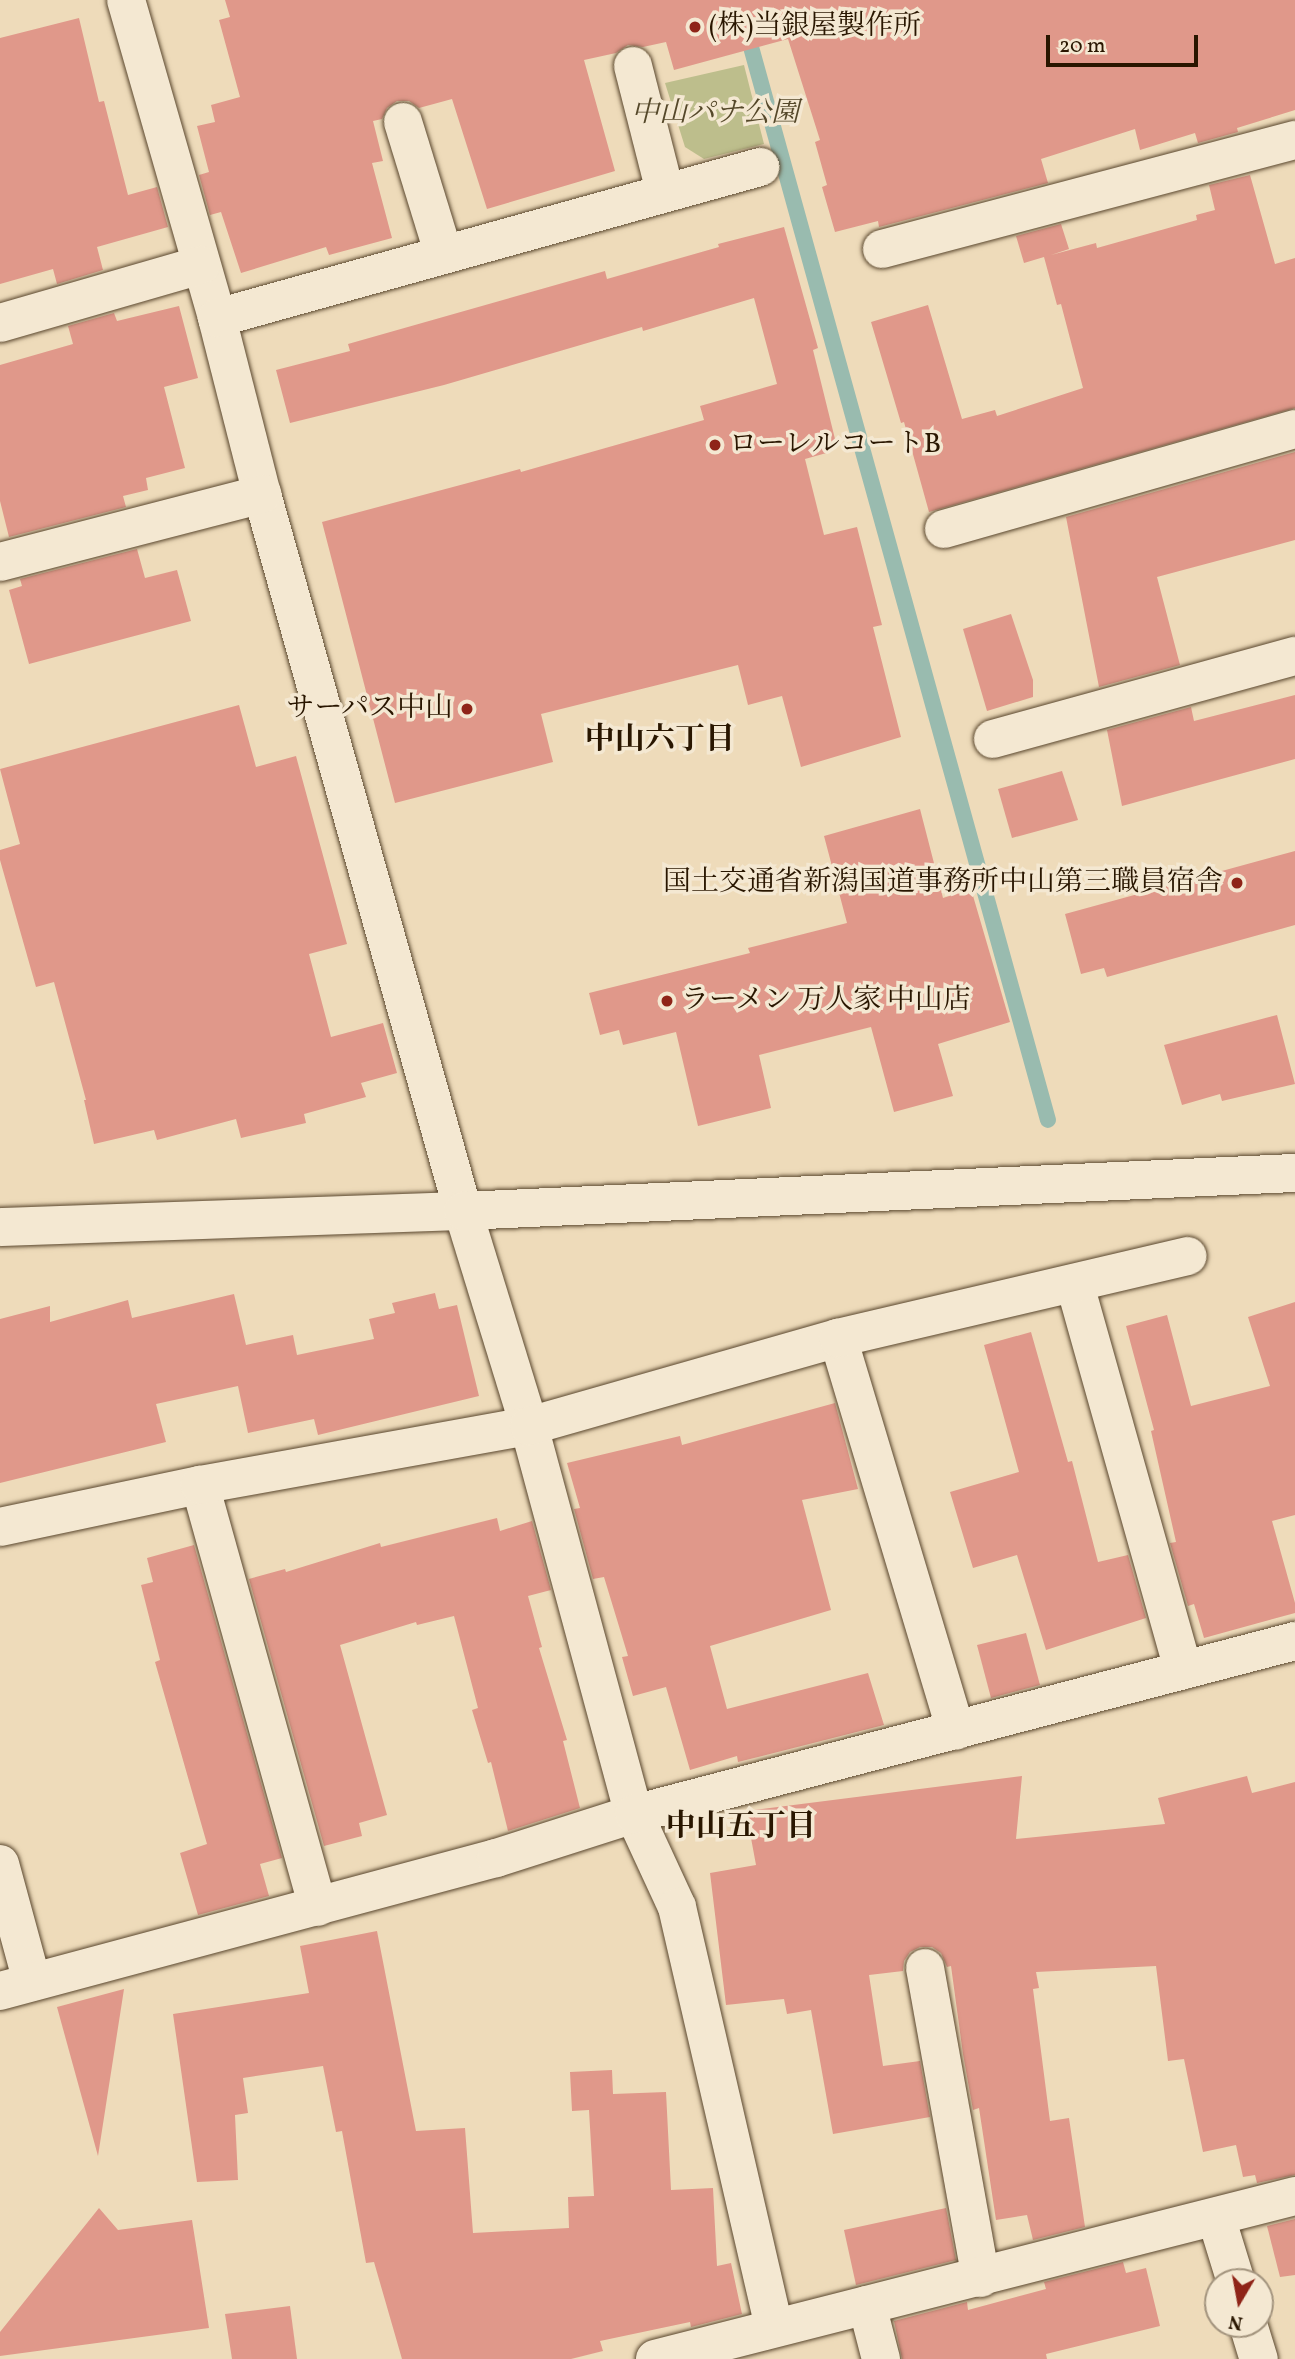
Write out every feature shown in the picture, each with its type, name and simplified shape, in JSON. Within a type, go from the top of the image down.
[{"type":"street","points":[[126,0],[217,317],[262,494],[463,1211],[529,1426],[634,1814],[677,1907],[774,2327]]},
{"type":"street","points":[[633,66],[665,192]]},
{"type":"street","points":[[403,122],[443,252]]},
{"type":"street","points":[[881,250],[1295,140]]},
{"type":"street","points":[[217,317],[443,252],[760,167]]},
{"type":"street","points":[[0,323],[201,265]]},
{"type":"street","points":[[944,529],[1295,429]]},
{"type":"street","points":[[0,562],[262,494]]},
{"type":"street","points":[[993,739],[1295,656]]},
{"type":"street","points":[[0,1227],[463,1211],[1295,1173]]},
{"type":"street","points":[[0,1527],[200,1485],[529,1426],[838,1338],[1075,1285],[1187,1256]]},
{"type":"street","points":[[1075,1285],[1183,1670]]},
{"type":"street","points":[[838,1338],[956,1731]]},
{"type":"street","points":[[200,1485],[318,1907]]},
{"type":"street","points":[[0,1864],[16,1987],[496,1858],[634,1814],[1295,1641]]},
{"type":"street","points":[[925,1968],[981,2278]]},
{"type":"street","points":[[655,2359],[1295,2196]]},
{"type":"street","points":[[1216,2217],[1232,2268]]},
{"type":"street","points":[[867,2305],[881,2359]]},
{"type":"street","points":[[1252,2338],[1259,2359]]},
{"type":"green space","name":"中山パナ公園","points":[[744,65],[764,144],[704,159],[685,147],[665,83]]},
{"type":"building","points":[[225,0],[1295,0],[1295,110],[1237,128],[1238,132],[1198,143],[1195,133],[1140,150],[1135,129],[1041,159],[1048,183],[879,227],[878,221],[835,232],[822,187],[827,185],[815,142],[820,140],[788,39],[674,70],[666,42],[643,47],[628,45],[616,53],[584,60],[615,171],[487,209],[452,99],[419,108],[409,101],[397,101],[387,108],[382,119],[373,121],[383,161],[372,163],[392,238],[329,255],[326,247],[241,273],[221,212],[210,215],[199,175],[209,172],[197,126],[215,122],[211,105],[240,97],[219,20],[230,17]]},
{"type":"building","points":[[79,18],[99,102],[104,101],[128,195],[157,187],[168,227],[97,247],[103,270],[57,284],[53,269],[0,284],[0,38]]},
{"type":"building","points":[[1250,175],[1275,264],[1295,258],[1295,408],[929,512],[904,422],[901,423],[871,322],[928,305],[962,419],[995,410],[997,416],[1083,388],[1061,304],[1057,305],[1044,257],[1024,263],[1016,236],[1061,224],[1069,249],[1051,255],[1096,243],[1097,248],[1197,220],[1196,215],[1215,210],[1209,185]]},
{"type":"building","points":[[784,227],[818,348],[813,350],[836,443],[828,445],[830,452],[805,459],[824,535],[857,527],[882,625],[873,627],[901,737],[801,767],[782,696],[748,705],[738,665],[541,714],[553,762],[395,803],[322,522],[520,469],[521,472],[704,420],[700,406],[777,384],[754,298],[643,331],[642,327],[444,385],[290,423],[276,370],[350,351],[348,344],[605,271],[607,279],[719,247],[718,244]]},
{"type":"building","points":[[179,306],[198,378],[164,387],[185,468],[146,478],[148,490],[123,496],[126,507],[9,537],[0,501],[0,365],[73,344],[68,326],[114,313],[117,321]]},
{"type":"building","points":[[1295,452],[1295,540],[1157,577],[1180,665],[1099,687],[1066,517]]},
{"type":"building","points":[[137,549],[145,578],[177,570],[191,621],[29,664],[9,590],[22,586],[20,579]]},
{"type":"building","points":[[1011,614],[1033,680],[1033,697],[987,711],[963,629]]},
{"type":"building","points":[[1295,695],[1295,759],[1122,806],[1107,730],[1191,707],[1194,721]]},
{"type":"building","points":[[239,705],[256,767],[296,756],[347,944],[309,954],[331,1037],[383,1023],[397,1073],[361,1083],[366,1097],[304,1114],[306,1123],[241,1138],[236,1119],[157,1140],[154,1130],[94,1144],[86,1100],[54,982],[36,987],[0,860],[0,850],[20,844],[0,769]]},
{"type":"building","points":[[1062,771],[1078,820],[1012,838],[998,789]]},
{"type":"building","points":[[920,809],[943,898],[971,889],[1010,1022],[938,1044],[953,1096],[894,1112],[871,1027],[759,1055],[771,1108],[698,1126],[676,1032],[623,1045],[619,1030],[600,1035],[589,993],[750,953],[748,948],[847,923],[824,836]]},
{"type":"building","name":"国土交通省新潟国道事務所中山第三職員宿舎","points":[[1295,851],[1295,925],[1107,977],[1104,968],[1081,974],[1065,914]]},
{"type":"building","points":[[1277,1015],[1295,1084],[1222,1101],[1220,1094],[1182,1105],[1164,1045]]},
{"type":"building","points":[[435,1293],[439,1309],[457,1305],[479,1396],[318,1435],[314,1419],[248,1433],[238,1386],[156,1404],[166,1442],[0,1483],[0,1319],[50,1306],[50,1322],[128,1300],[132,1318],[234,1294],[246,1345],[293,1335],[297,1355],[374,1339],[369,1319],[395,1313],[392,1303]]},
{"type":"building","points":[[1295,1302],[1295,1515],[1272,1521],[1295,1603],[1295,1613],[1204,1638],[1194,1604],[1188,1606],[1170,1543],[1176,1542],[1151,1431],[1154,1430],[1126,1326],[1167,1315],[1191,1406],[1270,1386],[1248,1317]]},
{"type":"building","points":[[1031,1332],[1068,1462],[1072,1461],[1098,1562],[1128,1555],[1146,1618],[1046,1650],[1017,1555],[973,1568],[950,1492],[1019,1472],[984,1345]]},
{"type":"building","points":[[835,1403],[858,1489],[802,1500],[831,1610],[710,1646],[727,1709],[868,1673],[884,1725],[738,1762],[737,1756],[690,1770],[666,1687],[633,1696],[622,1657],[628,1656],[604,1577],[593,1579],[574,1509],[580,1508],[567,1463],[680,1436],[682,1445]]},
{"type":"building","points":[[497,1518],[500,1531],[532,1521],[551,1590],[528,1596],[542,1647],[539,1648],[567,1740],[563,1741],[580,1808],[508,1831],[491,1762],[488,1763],[472,1710],[478,1708],[454,1616],[417,1625],[416,1622],[340,1645],[387,1815],[359,1823],[362,1836],[324,1846],[249,1579],[285,1569],[286,1572],[380,1543],[381,1547]]},
{"type":"building","points":[[194,1545],[282,1858],[260,1864],[269,1896],[198,1915],[180,1853],[207,1844],[155,1662],[160,1660],[141,1585],[153,1582],[147,1558]]},
{"type":"building","points":[[1026,1633],[1040,1685],[991,1698],[977,1645]]},
{"type":"building","points":[[1022,1776],[1016,1839],[1165,1824],[1158,1798],[1247,1776],[1252,1793],[1295,1782],[1295,2175],[1257,2183],[1255,2175],[1243,2177],[1236,2145],[1203,2152],[1184,2059],[1168,2061],[1156,1966],[1036,1972],[1039,1988],[1033,1989],[1050,2121],[1069,2118],[1085,2227],[1033,2240],[1027,2215],[996,2220],[979,2108],[973,2110],[963,2054],[951,1966],[947,1967],[941,1953],[932,1947],[920,1947],[910,1952],[904,1961],[903,1971],[869,1975],[883,2066],[920,2061],[930,2117],[833,2134],[811,2010],[787,2014],[784,1999],[726,2005],[710,1873],[756,1865],[746,1811]]},
{"type":"building","points":[[377,1931],[416,2131],[465,2128],[473,2233],[569,2228],[568,2197],[594,2196],[589,2110],[572,2111],[570,2072],[612,2070],[613,2094],[666,2092],[671,2190],[713,2188],[717,2266],[731,2263],[742,2314],[691,2327],[690,2322],[600,2341],[603,2351],[571,2359],[402,2359],[374,2262],[366,2263],[342,2131],[336,2132],[323,2066],[243,2078],[248,2113],[235,2115],[238,2180],[197,2182],[173,2014],[309,1993],[300,1946]]},
{"type":"building","points":[[124,1989],[98,2156],[57,2007]]},
{"type":"building","points":[[99,2208],[118,2230],[192,2220],[209,2328],[0,2356],[0,2332]]},
{"type":"building","points":[[946,2208],[956,2260],[856,2285],[844,2230]]},
{"type":"building","points":[[1295,2219],[1295,2275],[1280,2277],[1267,2226]]},
{"type":"building","points":[[1123,2262],[1126,2273],[1146,2268],[1160,2326],[1046,2354],[1047,2359],[902,2359],[894,2321],[967,2302],[968,2310],[1046,2289],[1044,2282]]},
{"type":"building","points":[[290,2306],[297,2359],[232,2359],[225,2314]]},
{"type":"waterway","points":[[738,0],[1048,1120]]},
{"type":"place","name":"(株)当銀屋製作所","points":[[695,27]]},
{"type":"place","name":"ローレルコートB","points":[[715,445]]},
{"type":"place","name":"サーパス中山","points":[[467,709]]},
{"type":"place","name":"国土交通省新潟国道事務所中山第三職員宿舎","points":[[1237,883]]},
{"type":"place","name":"ラーメン 万人家 中山店","points":[[667,1001]]},
{"type":"district","name":"中山六丁目","points":[[660,740]]},
{"type":"district","name":"中山五丁目","points":[[741,1827]]}]
